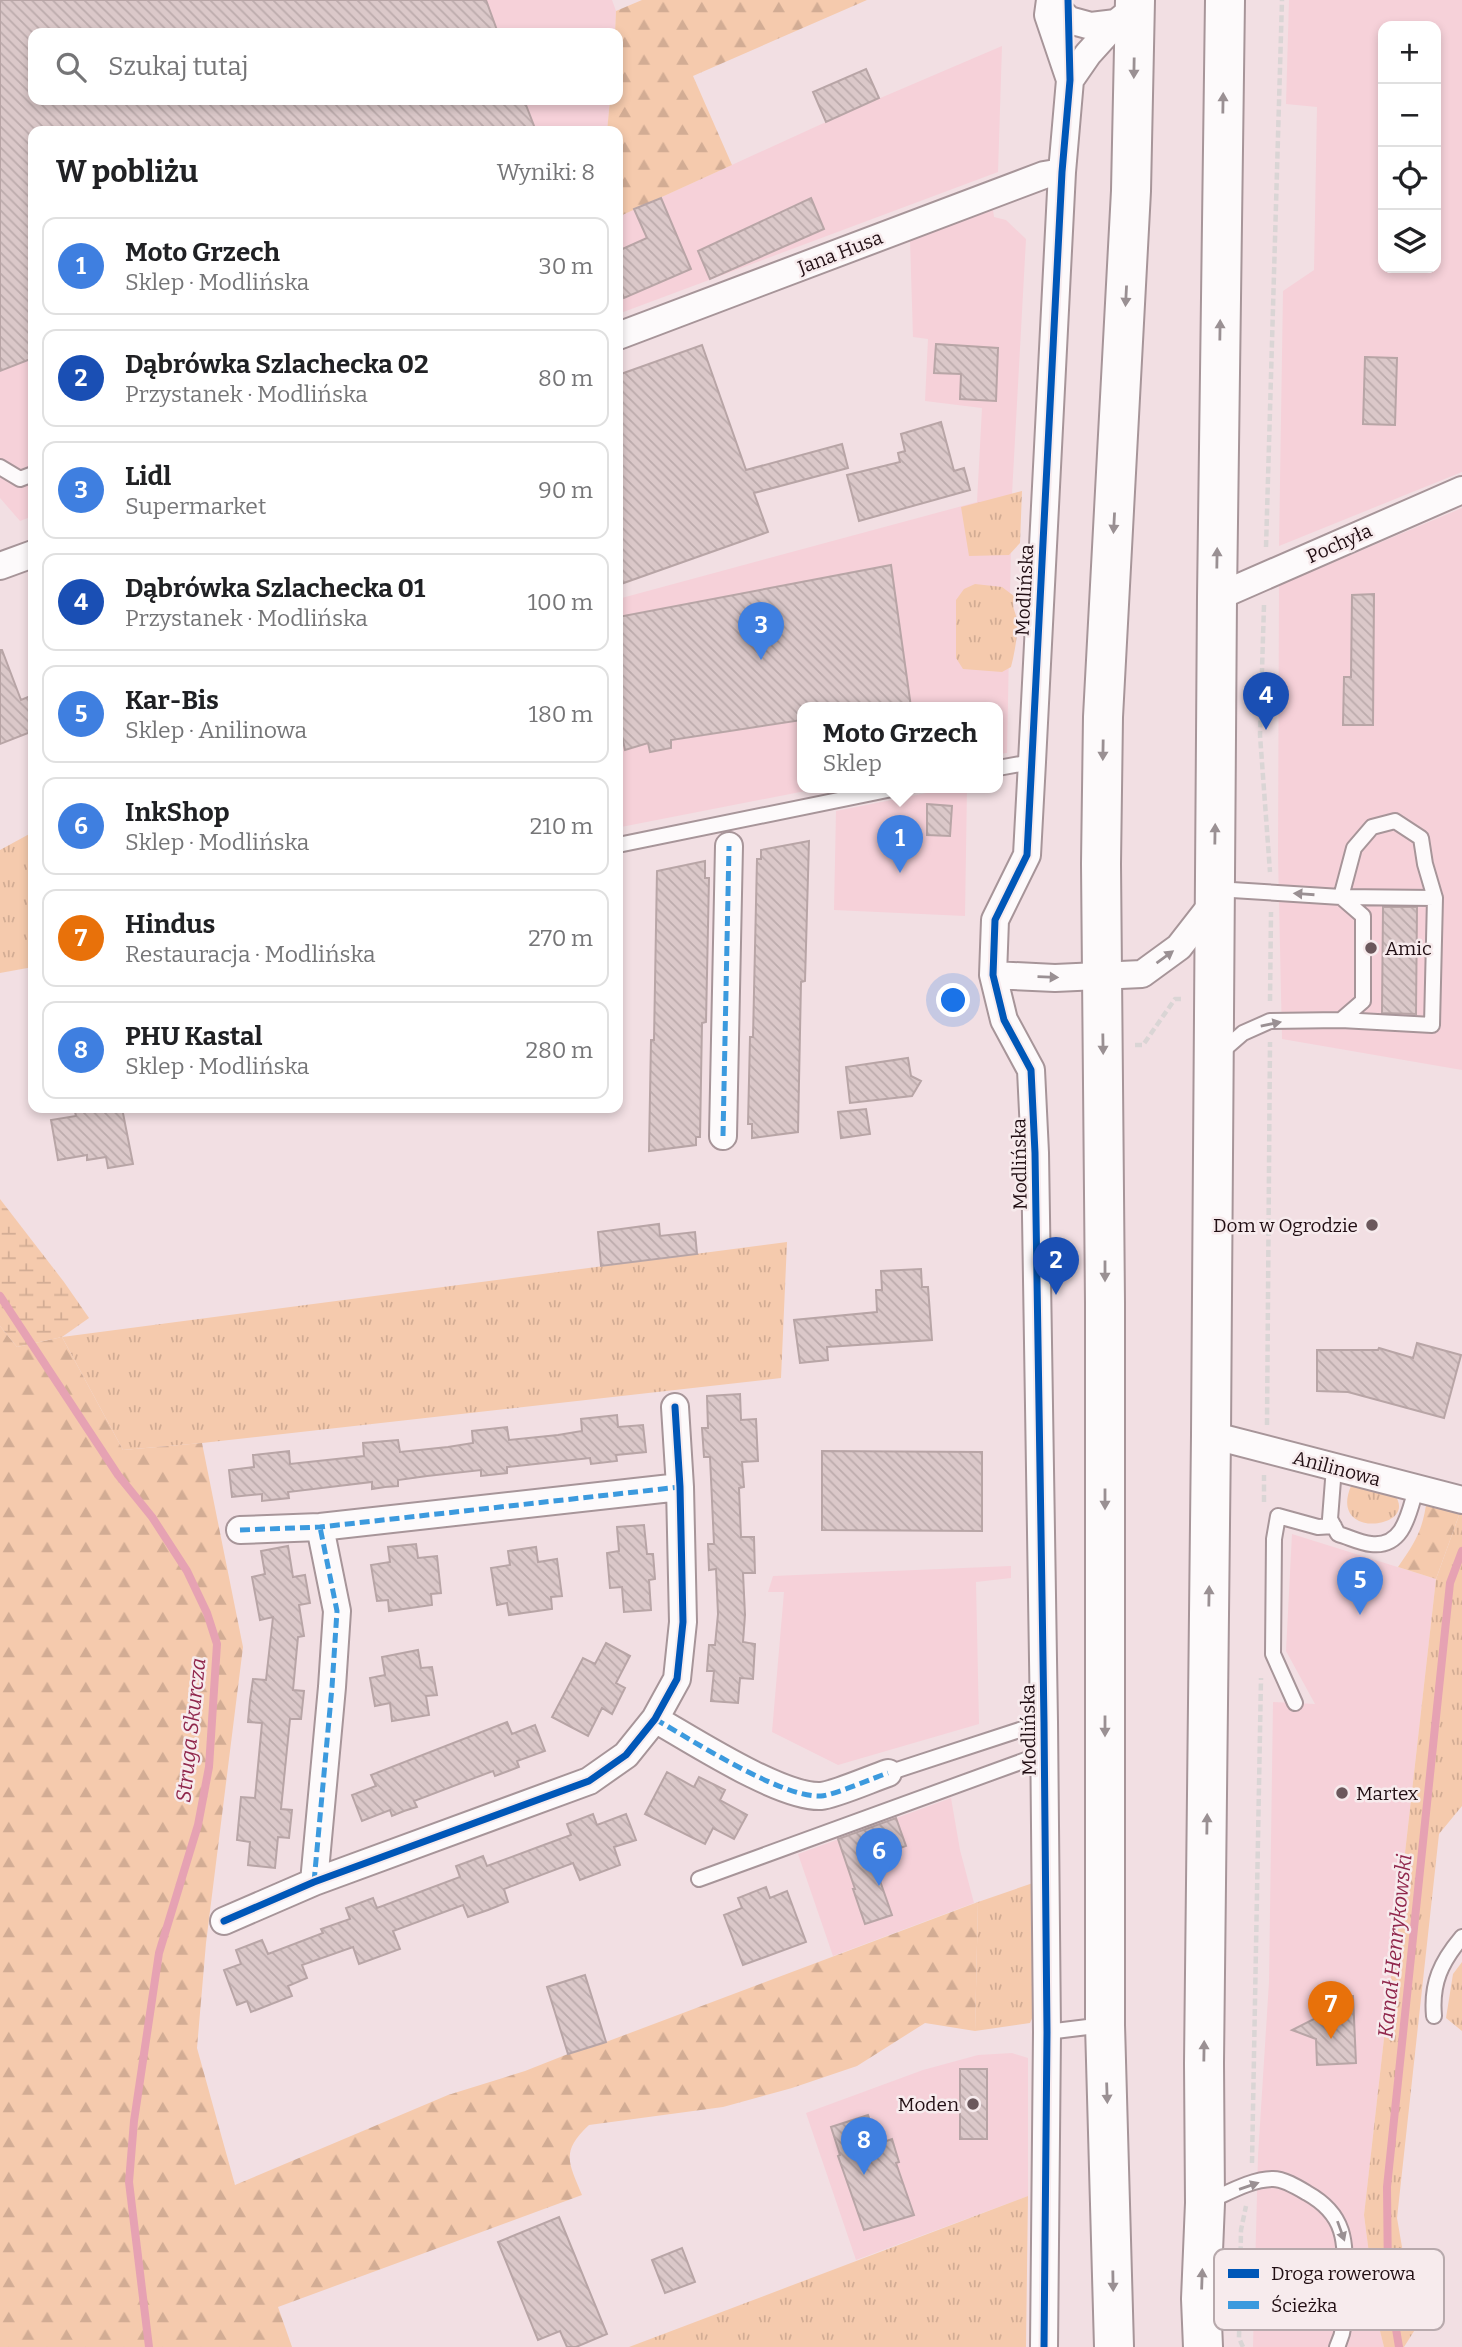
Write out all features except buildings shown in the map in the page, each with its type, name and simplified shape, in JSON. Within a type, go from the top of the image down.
[{"type":"main road","points":[[1203,2347],[1201,2299],[1205,2203],[1214,896],[1224,0]]},
{"type":"main road","points":[[1114,2347],[1105,2025],[1103,717],[1131,191],[1129,10]]},
{"type":"street","name":"Modlińska","points":[[1050,1],[1069,20],[1091,26],[1129,10]]},
{"type":"street","name":"Modlińska","points":[[1044,2347],[1047,2032],[1045,1753],[1031,1070],[1004,1020],[993,975],[995,920],[1027,855],[1062,172],[1070,80],[1048,15],[1050,1]]},
{"type":"street","points":[[1070,80],[1088,54],[1129,10]]},
{"type":"street","name":"Jana Husa","points":[[623,334],[1044,175],[1062,172]]},
{"type":"street","name":"Pochyła","points":[[1217,597],[1462,490]]},
{"type":"street","points":[[0,566],[28,556]]},
{"type":"street","points":[[723,1136],[727,835]]},
{"type":"street","points":[[993,975],[1055,978],[1142,974],[1179,947],[1214,896]]},
{"type":"street","points":[[224,1920],[314,1882],[589,1781],[626,1755],[654,1719],[677,1679],[683,1622],[675,1407]]},
{"type":"street","name":"Anilinowa","points":[[1211,1435],[1462,1500]]},
{"type":"street","points":[[240,1530],[320,1527],[680,1487]]},
{"type":"street","points":[[314,1882],[337,1611],[320,1527]]},
{"type":"street","points":[[654,1719],[762,1778],[796,1792],[822,1796],[888,1773]]},
{"type":"lane","points":[[0,467],[20,479],[28,476]]},
{"type":"lane","points":[[1003,767],[1032,762]]},
{"type":"lane","points":[[623,845],[727,835],[880,793]]},
{"type":"lane","points":[[1214,1058],[1243,1033],[1270,1021],[1340,1020],[1432,1026],[1436,898],[1425,864],[1421,838],[1395,821],[1372,827],[1354,848],[1341,897]]},
{"type":"lane","points":[[1214,896],[1272,892],[1341,897],[1436,898]]},
{"type":"lane","points":[[1340,1020],[1363,1002],[1363,915],[1341,897]]},
{"type":"lane","points":[[1334,1467],[1331,1520],[1338,1534],[1372,1544],[1389,1542],[1404,1529],[1416,1489]]},
{"type":"lane","points":[[1295,1703],[1273,1654],[1274,1539],[1278,1516],[1318,1527],[1334,1526]]},
{"type":"lane","points":[[888,1773],[1044,1722]]},
{"type":"lane","points":[[699,1879],[1045,1753]]},
{"type":"lane","points":[[1434,2016],[1432,1995],[1439,1973],[1448,1953],[1462,1937]]},
{"type":"lane","points":[[1047,2032],[1105,2025]]},
{"type":"lane","points":[[1205,2203],[1251,2184],[1273,2179],[1294,2185],[1327,2205],[1340,2223],[1345,2249]]},
{"type":"lane","points":[[1337,2347],[1344,2330]]},
{"type":"path","points":[[1264,1503],[1272,892],[1260,735],[1282,0]]},
{"type":"path","points":[[1128,1044],[1143,1045],[1175,999],[1191,999]]},
{"type":"path","points":[[1261,1001],[1270,1001]]},
{"type":"path","points":[[1241,2249],[1241,2230],[1251,2184],[1261,1668]]},
{"type":"path","points":[[1239,2330],[1243,2347]]},
{"type":"shaded area","points":[[0,0],[612,0],[616,11],[615,28],[28,28],[28,105],[610,105],[607,126],[28,126],[28,518],[20,521],[0,498]]},
{"type":"shaded area","points":[[1289,0],[1462,0],[1462,472],[1279,546],[1283,291],[1314,270],[1317,107],[1286,104]]},
{"type":"shaded area","points":[[1002,46],[998,172],[623,312],[623,215],[850,111]]},
{"type":"shaded area","points":[[993,210],[994,217],[1006,220],[1026,239],[1012,494],[1007,753],[1003,753],[1003,702],[797,702],[797,793],[623,827],[623,598],[977,502],[982,408],[925,401],[928,339],[913,337],[910,240]]},
{"type":"shaded area","points":[[1462,508],[1462,1070],[1282,1039],[1278,855],[1279,585]]},
{"type":"shaded area","points":[[927,793],[967,793],[965,916],[834,910],[836,811]]},
{"type":"shaded area","points":[[1292,1534],[1436,1579],[1364,2215],[1368,2249],[1256,2249],[1258,2156],[1269,1982],[1273,1702],[1315,1704],[1286,1651]]},
{"type":"shaded area","points":[[1011,1566],[1011,1578],[976,1582],[979,1724],[838,1765],[772,1732],[784,1592],[768,1592],[773,1576]]},
{"type":"shaded area","points":[[951,1798],[960,1850],[974,1903],[833,1956],[798,1854]]},
{"type":"shaded area","points":[[1012,2053],[1028,2058],[1028,2196],[856,2260],[806,2113],[923,2070],[978,2055]]},
{"type":"shaded area","points":[[1253,2330],[1380,2330],[1384,2347],[1253,2347]]},
{"type":"green space","points":[[642,0],[867,0],[693,76],[732,165],[623,215],[623,126],[607,126],[610,105],[623,105],[623,28],[615,28],[616,11]]},
{"type":"green space","points":[[1022,491],[1020,543],[1009,555],[969,556],[961,507]]},
{"type":"green space","points":[[975,584],[1002,587],[1014,596],[1016,643],[1011,667],[1002,672],[963,669],[956,658],[956,600],[964,589]]},
{"type":"green space","points":[[28,835],[28,968],[0,973],[0,850]]},
{"type":"green space","points":[[0,1199],[89,1318],[62,1337],[17,1347],[0,1326]]},
{"type":"green space","points":[[787,1242],[781,1378],[123,1450],[62,1337]]},
{"type":"green space","points":[[0,1326],[17,1347],[62,1337],[123,1450],[202,1443],[243,1647],[206,1943],[197,2048],[235,2185],[448,2095],[606,2042],[978,1902],[975,2031],[925,2023],[857,2066],[792,2088],[723,2107],[589,2125],[574,2143],[570,2158],[582,2195],[278,2307],[292,2347],[0,2347]]},
{"type":"green space","points":[[1361,1481],[1388,1488],[1393,1492],[1398,1501],[1398,1511],[1392,1518],[1370,1524],[1359,1521],[1351,1514],[1347,1502],[1351,1486]]},
{"type":"green space","points":[[1427,1498],[1462,1507],[1436,1579],[1398,1567],[1418,1535]]},
{"type":"green space","points":[[1462,1507],[1462,1806],[1439,1834],[1397,2218],[1402,2249],[1368,2249],[1364,2215],[1436,1579]]},
{"type":"green space","points":[[1033,1883],[1034,2014],[1030,2023],[975,2031],[978,1902]]},
{"type":"green space","points":[[1462,1962],[1462,2031],[1446,2018],[1453,1974]]},
{"type":"green space","points":[[1028,2196],[1026,2347],[629,2347]]},
{"type":"green space","points":[[1380,2330],[1415,2330],[1404,2347],[1384,2347]]},
{"type":"waterway","name":"Struga Skurcza","points":[[0,1296],[118,1475],[152,1517],[187,1571],[207,1613],[217,1644],[209,1767],[198,1825],[159,1953],[134,2121],[129,2182],[149,2347]]},
{"type":"waterway","name":"Kanał Henrykowski","points":[[1388,2249],[1387,2187],[1450,1583],[1462,1551]]},
{"type":"waterway","name":"Kanał Henrykowski","points":[[1396,2330],[1399,2347]]},
{"type":"marked path","points":[[723,1136],[729,846]]},
{"type":"marked path","points":[[240,1530],[320,1527],[680,1487]]},
{"type":"marked path","points":[[314,1882],[337,1611],[320,1527]]},
{"type":"marked path","points":[[655,1719],[737,1766],[783,1788],[804,1794],[827,1795],[888,1773]]},
{"type":"cycle path","points":[[1044,2347],[1047,2032],[1035,1153],[1031,1070],[1004,1020],[993,975],[995,920],[1027,855],[1062,172],[1070,80],[1068,0]]},
{"type":"cycle path","points":[[224,1921],[314,1882],[589,1781],[626,1755],[655,1719],[677,1679],[683,1622],[675,1407]]},
{"type":"place","name":"Lidl","points":[[761,660]]},
{"type":"place","name":"Dąbrówka Szlachecka 01","points":[[1266,730]]},
{"type":"place","name":"Moto Grzech","points":[[900,873]]},
{"type":"place","name":"Amic","points":[[1371,948]]},
{"type":"place","name":"Dom w Ogrodzie","points":[[1372,1225]]},
{"type":"place","name":"Dąbrówka Szlachecka 02","points":[[1056,1295]]},
{"type":"place","name":"Kar-Bis","points":[[1360,1615]]},
{"type":"place","name":"Martex","points":[[1342,1793]]},
{"type":"place","name":"InkShop","points":[[879,1886]]},
{"type":"place","name":"Hindus","points":[[1331,2039]]},
{"type":"place","name":"Moden","points":[[973,2104]]},
{"type":"place","name":"PHU Kastal","points":[[864,2175]]}]
